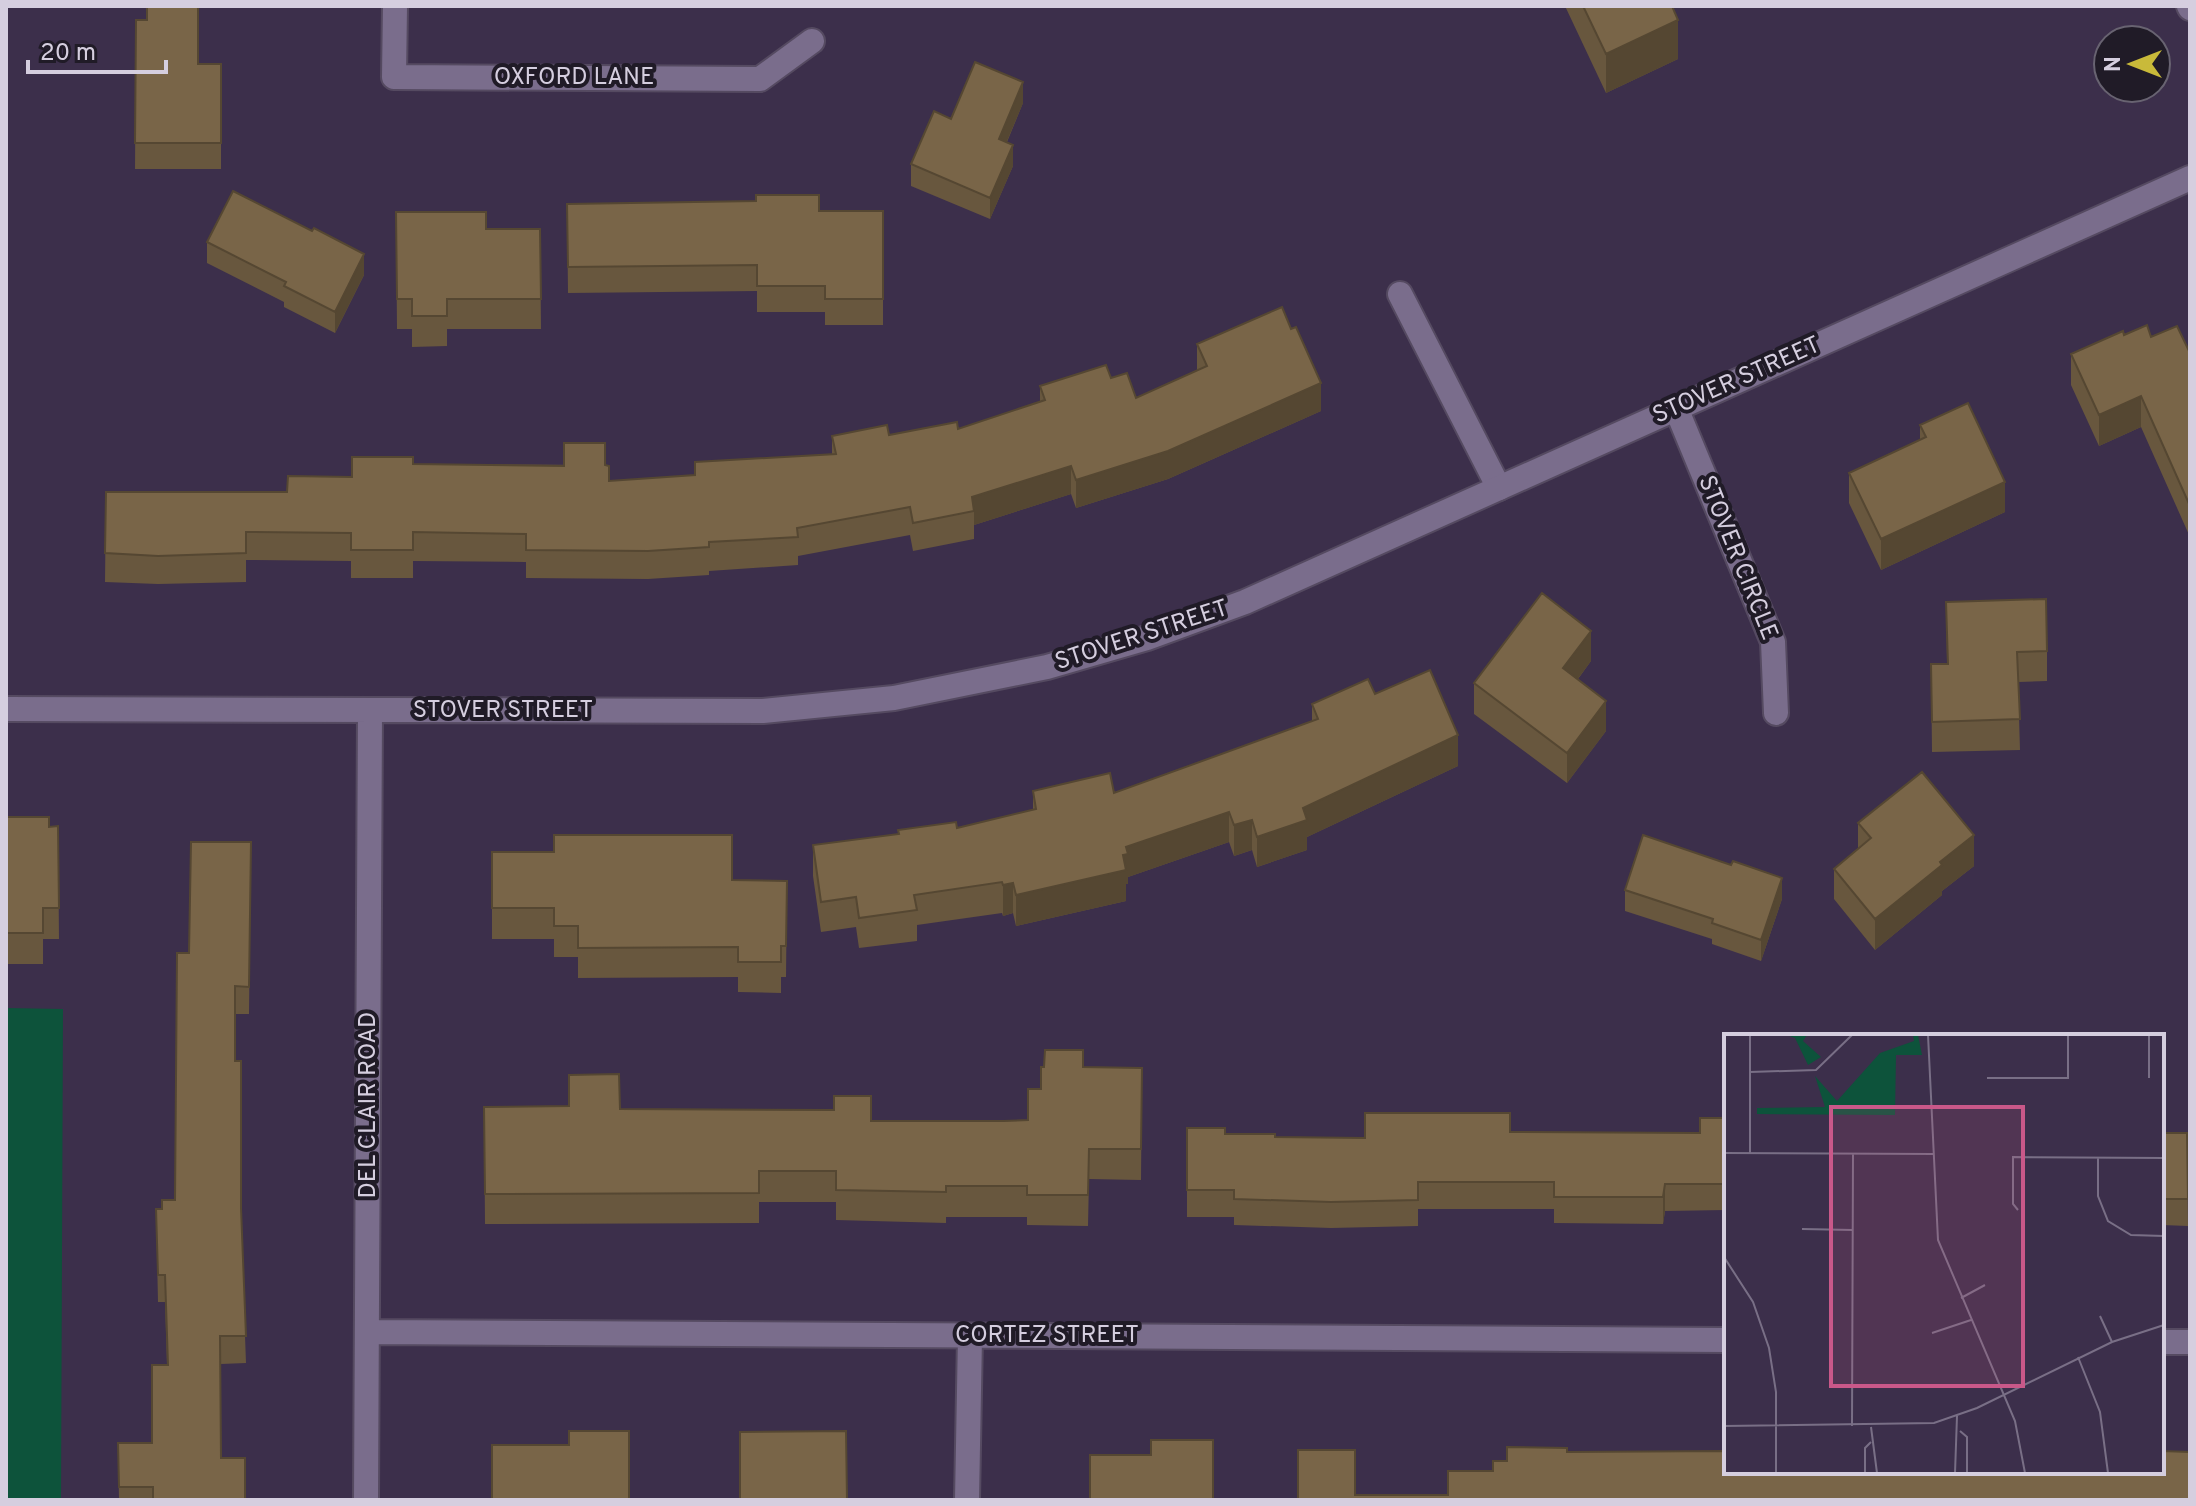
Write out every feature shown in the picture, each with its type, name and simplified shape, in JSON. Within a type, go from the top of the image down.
[{"type":"street","name":"OXFORD LANE","points":[[395,6],[394,77],[760,79],[812,41]]},
{"type":"street","name":"STOVER STREET","points":[[6,709],[763,711],[894,698],[1047,667],[1147,638],[1245,602],[2190,178]]},
{"type":"street","points":[[1400,294],[1499,488]]},
{"type":"street","name":"STOVER CIRCLE","points":[[1676,408],[1773,642],[1776,713]]},
{"type":"street","name":"DEL CLAIR ROAD","points":[[366,1500],[370,711]]},
{"type":"street","name":"CORTEZ STREET","points":[[367,1332],[1724,1340]]},
{"type":"street","points":[[967,1500],[970,1336]]},
{"type":"street","points":[[2164,1342],[2190,1342]]},
{"type":"green space","points":[[6,1008],[63,1009],[61,1500],[6,1500]]},
{"type":"building","points":[[147,6],[198,6],[198,64],[221,64],[221,143],[135,143],[136,20],[147,20]]},
{"type":"building","points":[[1583,6],[1672,6],[1678,20],[1606,54]]},
{"type":"building","points":[[975,62],[1023,82],[999,139],[1013,145],[990,198],[911,164],[934,111],[951,119]]},
{"type":"building","points":[[233,191],[364,254],[335,312],[284,286],[286,282],[207,242]]},
{"type":"building","points":[[756,195],[819,195],[819,211],[883,211],[883,299],[825,299],[825,286],[757,286],[757,265],[568,267],[567,204],[756,201]]},
{"type":"building","points":[[396,212],[486,212],[486,229],[540,229],[541,299],[447,299],[447,316],[412,316],[412,299],[397,299]]},
{"type":"building","points":[[1282,307],[1291,329],[1296,327],[1321,383],[1168,451],[1076,480],[1071,466],[972,497],[974,511],[913,523],[910,507],[797,528],[798,537],[709,542],[709,547],[648,551],[526,550],[526,534],[413,532],[413,550],[351,550],[351,533],[246,532],[246,553],[158,556],[105,553],[106,492],[287,492],[288,476],[352,477],[352,457],[413,457],[413,464],[564,466],[564,443],[605,443],[609,481],[695,475],[695,462],[836,454],[832,436],[887,425],[889,435],[957,422],[958,429],[1045,400],[1040,386],[1106,365],[1111,378],[1127,373],[1136,398],[1207,366],[1197,344]]},
{"type":"building","points":[[2147,325],[2151,337],[2177,326],[2190,353],[2190,506],[2141,396],[2099,415],[2071,354],[2123,331],[2124,335]]},
{"type":"building","points":[[1968,403],[2005,482],[1881,539],[1849,473],[1926,437],[1920,425]]},
{"type":"building","points":[[1542,593],[1591,631],[1563,668],[1606,701],[1567,753],[1474,683]]},
{"type":"building","points":[[2046,599],[2047,651],[2017,652],[2020,719],[1932,722],[1931,664],[1948,664],[1946,602]]},
{"type":"building","points":[[1430,670],[1458,735],[1303,808],[1307,820],[1257,837],[1252,820],[1234,825],[1229,812],[1126,847],[1128,854],[1123,855],[1126,870],[1016,895],[1013,883],[1003,885],[1002,882],[914,895],[917,910],[859,918],[856,897],[821,902],[813,845],[899,834],[898,830],[956,822],[957,828],[1036,809],[1033,791],[1110,773],[1114,793],[1318,719],[1312,704],[1368,679],[1375,694]]},
{"type":"building","points":[[1922,772],[1974,835],[1875,919],[1834,869],[1871,838],[1858,823]]},
{"type":"building","points":[[6,817],[49,817],[49,827],[58,826],[59,908],[43,908],[43,933],[6,933]]},
{"type":"building","points":[[554,835],[732,835],[732,880],[787,881],[786,946],[781,946],[781,962],[738,962],[738,947],[578,948],[578,926],[554,926],[554,908],[492,908],[492,852],[554,852]]},
{"type":"building","points":[[1643,835],[1731,865],[1733,861],[1782,878],[1761,940],[1712,923],[1713,919],[1625,890]]},
{"type":"building","points":[[191,842],[251,842],[249,987],[235,986],[235,1061],[241,1061],[241,1208],[246,1336],[220,1336],[221,1458],[245,1458],[245,1500],[153,1500],[153,1487],[119,1487],[118,1443],[152,1443],[152,1365],[168,1365],[165,1275],[158,1275],[156,1209],[162,1209],[162,1200],[175,1200],[177,953],[189,953]]},
{"type":"building","points":[[1045,1050],[1083,1050],[1083,1067],[1142,1068],[1141,1149],[1089,1149],[1088,1195],[1027,1195],[1027,1186],[946,1186],[946,1192],[836,1190],[836,1171],[759,1171],[759,1193],[485,1194],[484,1107],[569,1106],[569,1075],[619,1074],[620,1109],[834,1110],[834,1096],[871,1096],[871,1121],[1028,1120],[1028,1089],[1041,1089]]},
{"type":"building","points":[[1365,1113],[1510,1113],[1510,1132],[1700,1133],[1700,1118],[1724,1118],[1724,1184],[1665,1184],[1663,1197],[1554,1197],[1554,1182],[1418,1182],[1418,1200],[1331,1202],[1234,1199],[1234,1190],[1187,1190],[1187,1128],[1225,1128],[1225,1134],[1275,1134],[1275,1137],[1365,1138]]},
{"type":"building","points":[[2164,1133],[2187,1133],[2188,1199],[2164,1199]]},
{"type":"building","points":[[569,1431],[629,1431],[629,1500],[492,1500],[492,1445],[569,1445]]},
{"type":"building","points":[[846,1431],[847,1500],[740,1500],[740,1432]]},
{"type":"building","points":[[1151,1440],[1213,1440],[1213,1500],[1090,1500],[1090,1455],[1151,1455]]},
{"type":"building","points":[[1507,1447],[1567,1448],[1567,1452],[1724,1451],[1724,1474],[2164,1474],[2164,1451],[2190,1452],[2190,1500],[1298,1500],[1298,1450],[1355,1450],[1355,1495],[1448,1495],[1448,1471],[1493,1471],[1493,1461],[1507,1461]]}]
